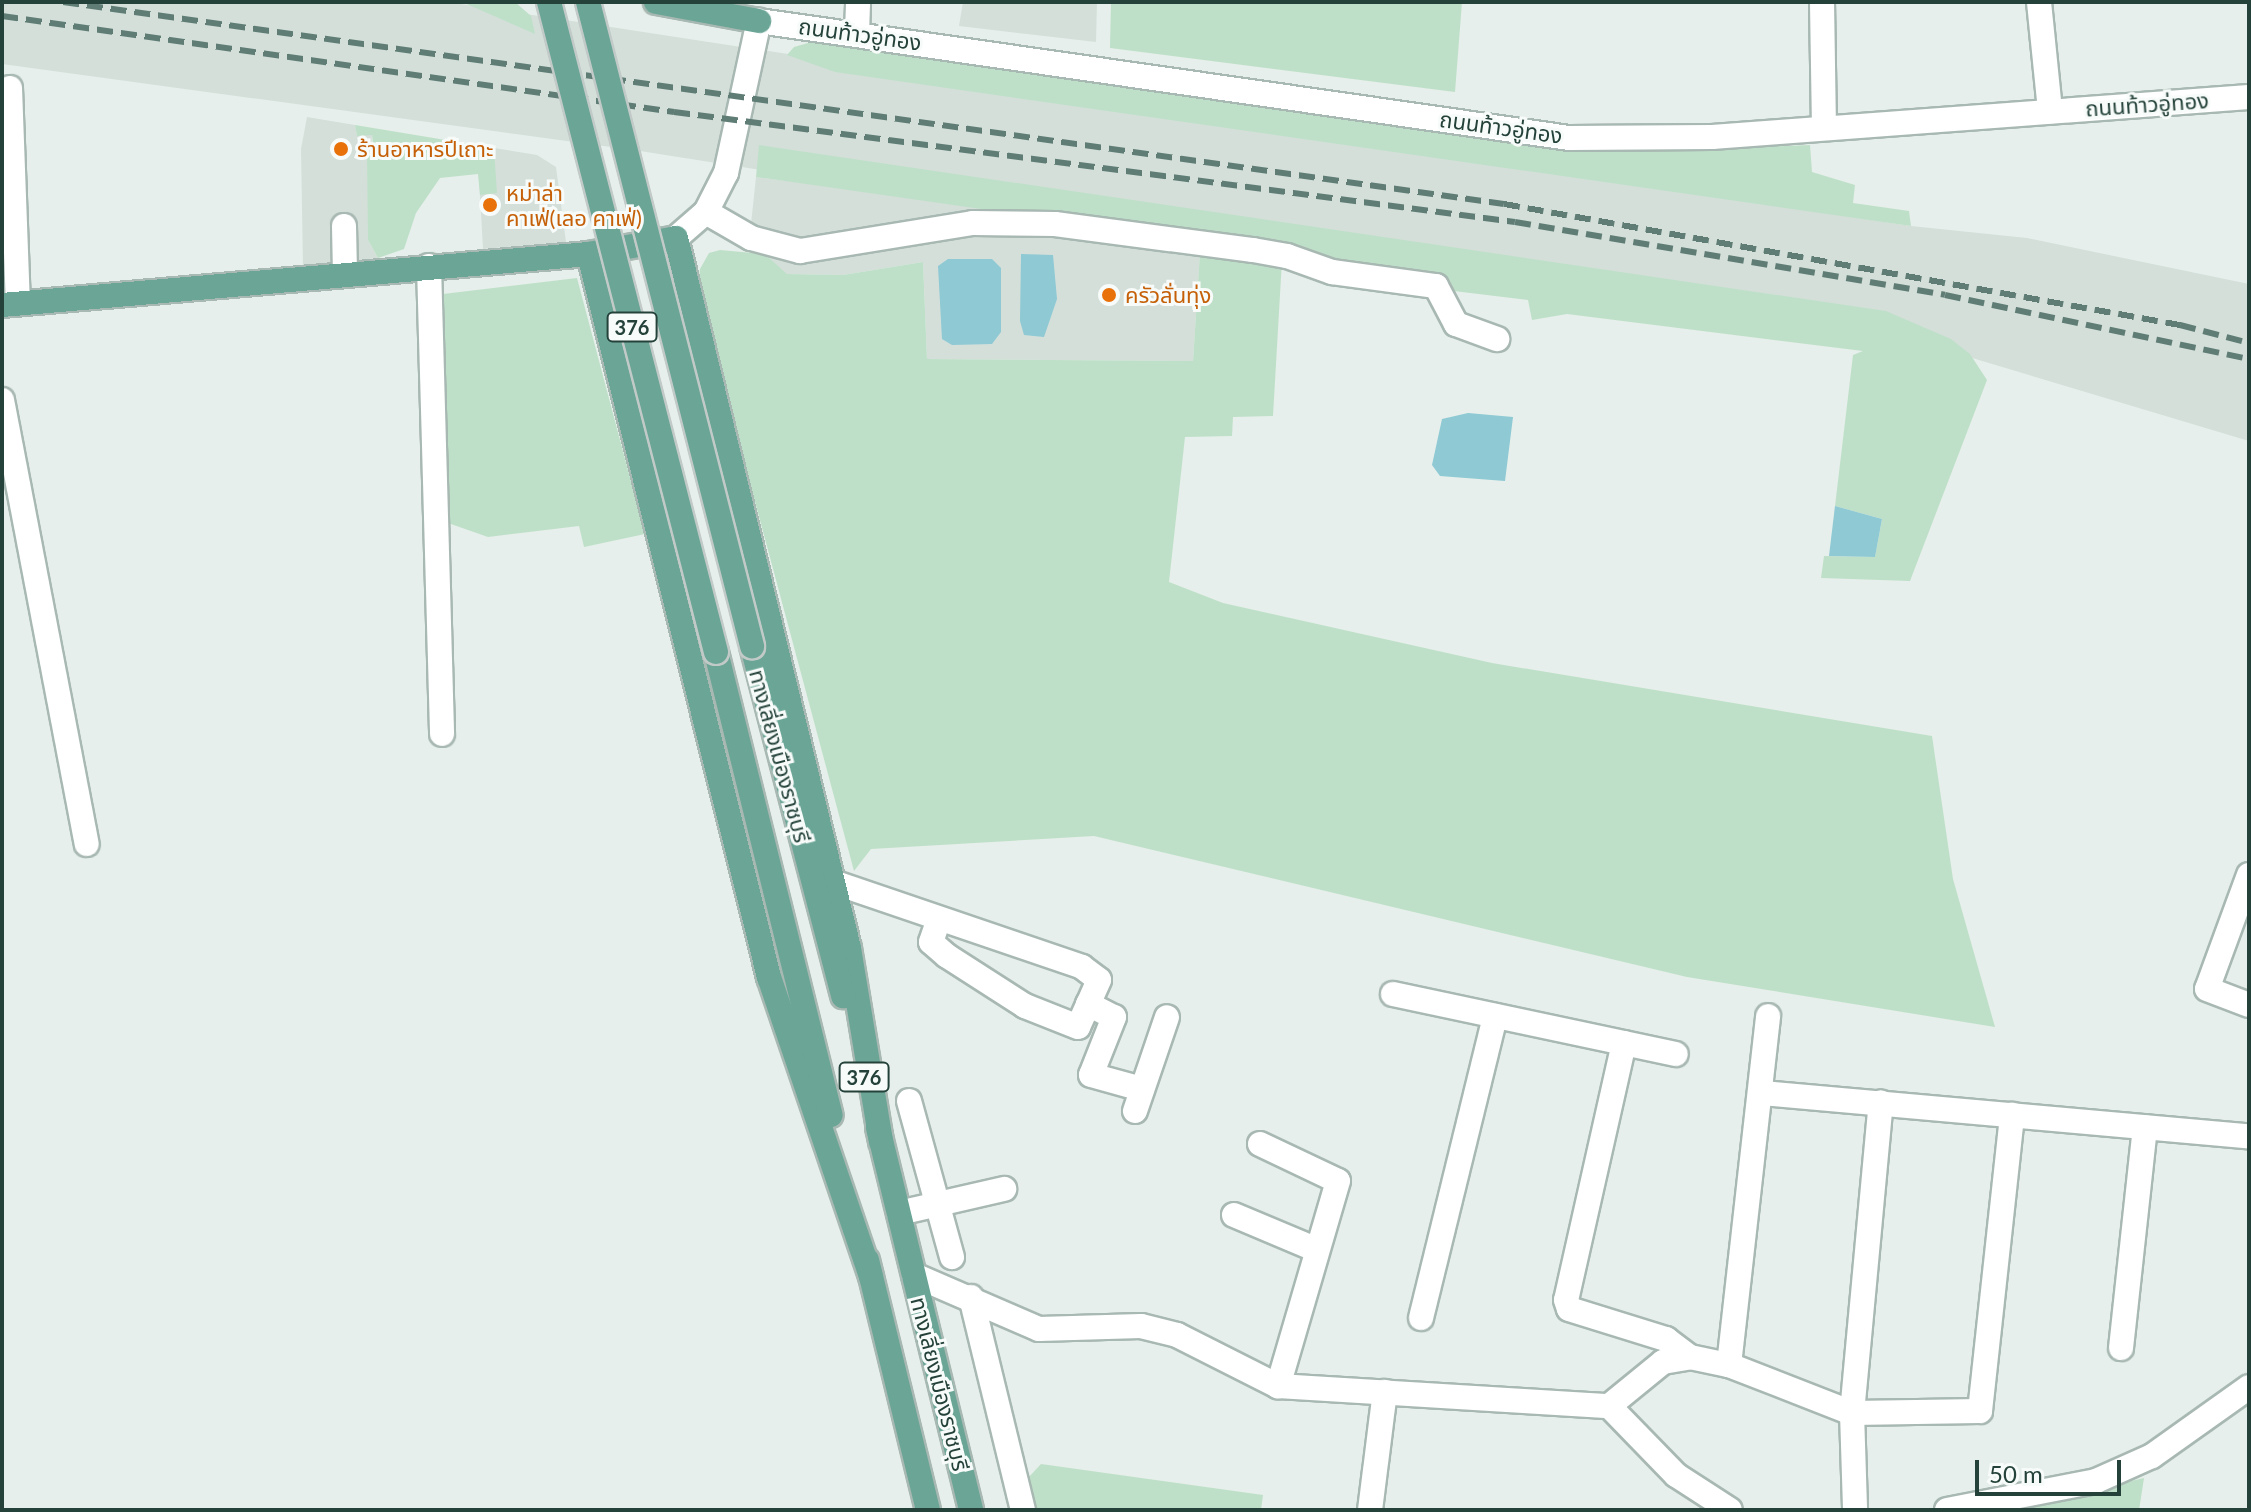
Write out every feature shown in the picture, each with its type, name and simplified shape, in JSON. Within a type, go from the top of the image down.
[{"type":"main road","name":"ทางเลี่ยงเมืองราชบุรี","points":[[549,2],[716,652],[928,1510]]},
{"type":"main road","name":"ทางเลี่ยงเมืองราชบุรี","points":[[588,2],[881,1141],[971,1510]]},
{"type":"main road","points":[[656,2],[759,21]]},
{"type":"main road","points":[[10,304],[589,254],[676,238],[833,882],[881,1141]]},
{"type":"main road","points":[[589,254],[769,977],[871,1276]]},
{"type":"street","points":[[857,33],[858,2]]},
{"type":"street","points":[[1822,2],[1824,128]]},
{"type":"street","points":[[2039,2],[2050,111]]},
{"type":"street","name":"ถนนท้าวอู่ทอง","points":[[759,21],[1569,138],[1712,137],[2249,97]]},
{"type":"street","points":[[676,238],[706,212],[726,173],[759,21]]},
{"type":"street","points":[[10,88],[10,304]]},
{"type":"street","points":[[706,212],[751,238],[800,251],[973,223],[1055,224],[1253,250],[1332,272],[1436,286],[1456,324],[1497,339]]},
{"type":"street","points":[[344,226],[345,273]]},
{"type":"street","points":[[429,266],[442,734]]},
{"type":"street","points":[[2,400],[87,844]]},
{"type":"street","points":[[2249,875],[2207,989],[2249,1005]]},
{"type":"street","points":[[833,882],[1082,967],[1099,980],[1078,1027],[1025,1006],[931,942],[939,919]]},
{"type":"street","points":[[1393,994],[1676,1054]]},
{"type":"street","points":[[1088,1004],[1114,1017],[1091,1075],[1138,1100],[1167,1017]]},
{"type":"street","points":[[1421,1318],[1495,1016]]},
{"type":"street","points":[[1729,1365],[1763,1093],[1768,1016]]},
{"type":"street","points":[[1624,1043],[1566,1300],[1569,1309],[1666,1339],[1690,1357]]},
{"type":"street","points":[[1763,1093],[2249,1136]]},
{"type":"street","points":[[909,1101],[952,1257]]},
{"type":"street","points":[[1858,1509],[1852,1413],[1881,1102]]},
{"type":"street","points":[[1609,1406],[1663,1362],[1690,1357],[1729,1365],[1852,1413],[1980,1411],[2012,1115]]},
{"type":"street","points":[[2121,1348],[2145,1127]]},
{"type":"street","points":[[1260,1144],[1338,1181],[1315,1249],[1278,1386]]},
{"type":"street","points":[[899,1213],[1004,1189]]},
{"type":"street","points":[[1234,1215],[1315,1249]]},
{"type":"street","points":[[914,1275],[971,1297],[1002,1317],[1039,1329],[1141,1326],[1177,1335],[1278,1386],[1609,1406],[1676,1475],[1730,1510]]},
{"type":"street","points":[[971,1297],[1023,1510]]},
{"type":"street","points":[[1947,1510],[2096,1481],[2152,1456],[2249,1387]]},
{"type":"street","points":[[1370,1510],[1385,1392]]},
{"type":"shaded area","points":[[2,2],[448,2],[1911,226],[2027,238],[2249,284],[2249,441],[1929,345],[1200,252],[1193,361],[927,359],[923,262],[843,275],[786,274],[766,255],[748,252],[756,177],[1023,211],[640,151],[2,64]]},
{"type":"shaded area","points":[[963,2],[1097,2],[1096,42],[959,26]]},
{"type":"shaded area","points":[[307,117],[355,125],[357,135],[372,134],[368,240],[378,258],[303,267],[301,149]]},
{"type":"shaded area","points":[[494,148],[537,155],[556,167],[566,242],[483,249],[478,160],[493,159]]},
{"type":"green space","points":[[462,2],[515,2],[531,16],[535,34]]},
{"type":"green space","points":[[1111,2],[1462,2],[1455,92],[1110,48]]},
{"type":"green space","points":[[815,41],[1536,146],[1612,152],[1810,145],[1812,172],[1855,185],[1853,203],[1909,211],[1911,226],[835,72],[787,55],[794,47]]},
{"type":"green space","points":[[355,125],[494,148],[497,193],[480,195],[478,174],[440,178],[416,213],[404,249],[378,258],[368,240],[367,156],[374,154],[372,135],[357,136]]},
{"type":"green space","points":[[759,145],[1886,311],[1951,339],[1970,354],[1987,380],[1910,581],[1821,578],[1824,556],[1875,557],[1882,519],[1835,506],[1853,355],[1863,351],[1567,314],[1532,320],[1528,300],[1429,288],[1427,299],[1313,279],[1318,257],[756,177]]},
{"type":"green space","points":[[720,250],[765,254],[787,274],[843,275],[923,262],[927,359],[1193,361],[1200,252],[1282,260],[1273,416],[1233,417],[1232,436],[1185,437],[1169,582],[1223,603],[1492,663],[1932,736],[1953,879],[1995,1027],[1687,977],[1094,836],[871,849],[854,871],[698,289],[700,269],[709,253]]},
{"type":"green space","points":[[577,278],[645,534],[584,547],[579,526],[488,537],[448,523],[443,294]]},
{"type":"green space","points":[[1041,1464],[1263,1495],[1261,1510],[1029,1510],[1027,1479]]},
{"type":"green space","points":[[2144,1478],[2139,1510],[2006,1510]]},
{"type":"water","points":[[1021,254],[1053,255],[1057,299],[1044,337],[1024,335],[1020,321]]},
{"type":"water","points":[[948,259],[992,259],[1001,268],[1001,332],[992,344],[952,345],[942,339],[938,266]]},
{"type":"water","points":[[1468,413],[1513,417],[1505,481],[1440,476],[1432,465],[1442,419]]},
{"type":"water","points":[[1835,506],[1882,519],[1875,557],[1829,556]]},
{"type":"railway","points":[[63,2],[1504,204],[2180,325],[2249,343]]},
{"type":"railway","points":[[2,16],[674,112],[1515,222],[1945,295],[2249,359]]},
{"type":"place","name":"ร้านอาหารปีเถาะ","points":[[341,149]]},
{"type":"place","name":"หม่าล่า คาเฟ่(เลอ คาเฟ่)","points":[[490,205]]},
{"type":"place","name":"ครัวลั่นทุ่ง","points":[[1109,295]]}]
